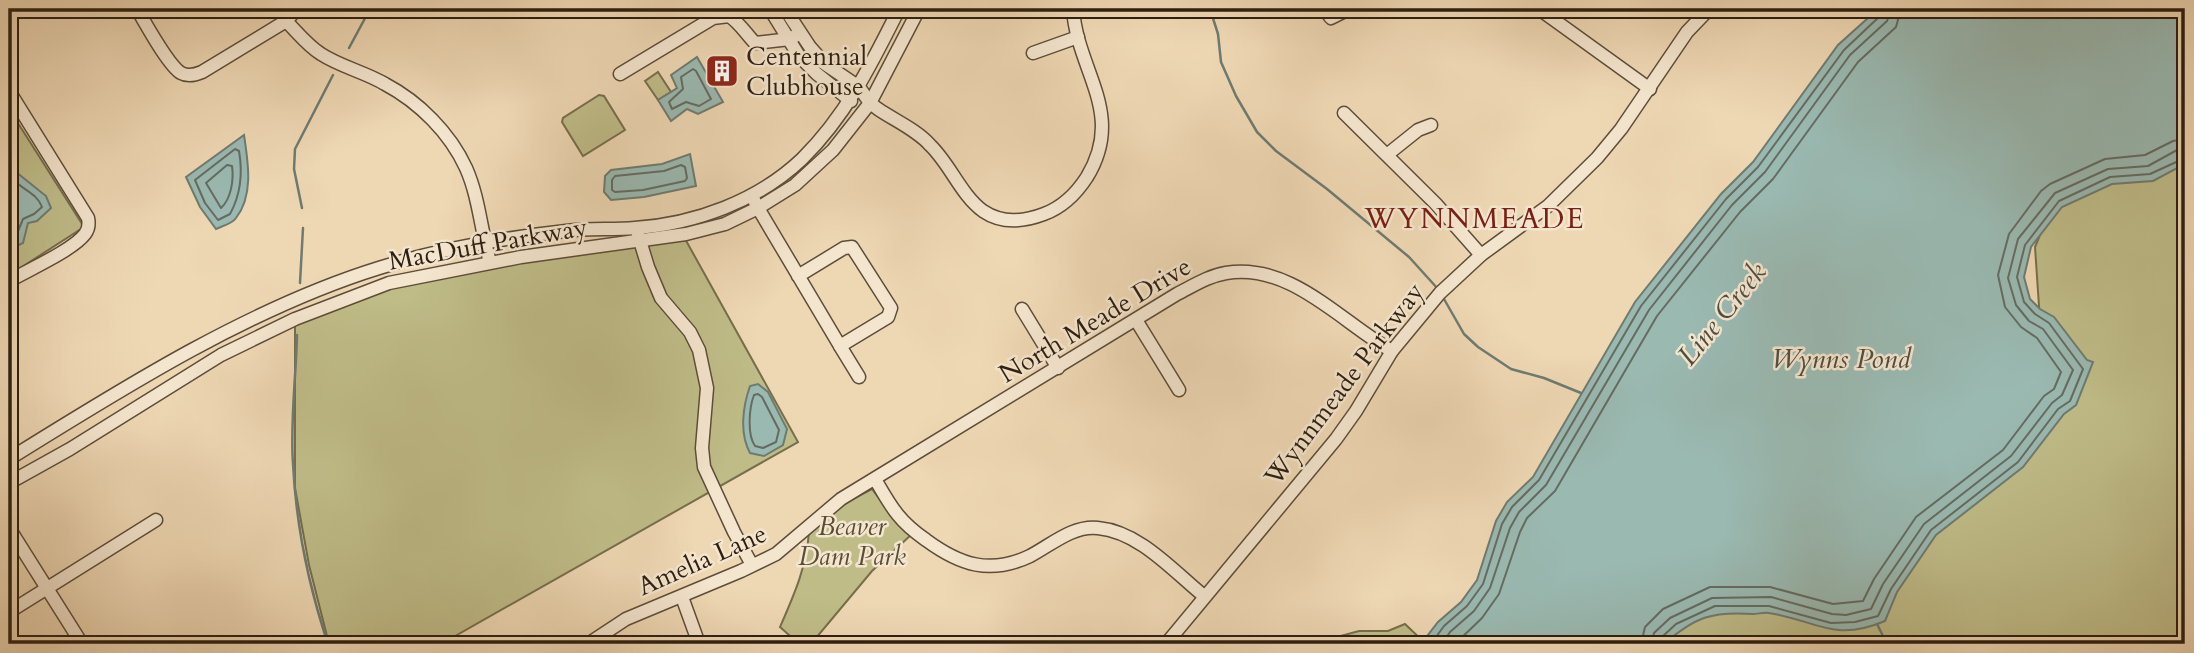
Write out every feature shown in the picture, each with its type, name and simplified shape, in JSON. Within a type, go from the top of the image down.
[{"type":"street","points":[[137,9],[173,67],[183,75],[192,76],[286,21],[298,9]]},
{"type":"street","points":[[770,9],[825,64],[859,88],[870,103],[930,143],[982,210],[999,220],[1026,220],[1061,206],[1072,197],[1101,150],[1102,112],[1078,37],[1073,9]]},
{"type":"street","points":[[785,9],[799,56],[851,101],[870,103]]},
{"type":"street","name":"MacDuff Parkway","points":[[9,459],[202,345],[266,313],[379,268],[485,243],[569,230],[635,228],[700,218],[751,194],[787,173],[851,101],[899,9]]},
{"type":"street","name":"MacDuff Parkway","points":[[9,482],[70,449],[221,355],[295,319],[389,283],[490,262],[642,242],[706,230],[758,208],[795,185],[833,150],[870,103],[919,9]]},
{"type":"street","points":[[1324,9],[1331,18],[1349,9]]},
{"type":"street","points":[[1539,9],[1650,89]]},
{"type":"street","name":"Wynnmeade Parkway","points":[[1166,644],[1336,439],[1392,351],[1440,293],[1481,255],[1568,188],[1621,129],[1687,32],[1709,9]]},
{"type":"street","points":[[620,74],[713,18],[729,16],[738,21],[755,43],[795,36]]},
{"type":"street","points":[[286,21],[321,54],[387,85],[417,104],[435,123],[466,168],[490,262]]},
{"type":"street","points":[[1032,53],[1078,37]]},
{"type":"street","points":[[9,91],[88,218],[89,226],[85,234],[67,247],[9,281]]},
{"type":"street","points":[[1344,113],[1435,202],[1481,255]]},
{"type":"street","points":[[1388,154],[1418,130],[1432,125]]},
{"type":"street","points":[[751,194],[859,377]]},
{"type":"street","points":[[635,228],[661,298],[690,332],[699,350],[707,388],[702,448],[704,467],[752,565]]},
{"type":"street","points":[[798,276],[844,248],[852,247],[891,308],[888,317],[840,346]]},
{"type":"street","name":"North Meade Drive","points":[[828,509],[1207,278],[1225,273],[1260,273],[1281,279],[1392,351]]},
{"type":"street","points":[[1022,309],[1058,368]]},
{"type":"street","points":[[1136,320],[1179,390]]},
{"type":"street","points":[[875,479],[900,518],[914,532],[951,558],[973,565],[999,566],[1028,557],[1066,534],[1094,527],[1112,530],[1146,547],[1204,597]]},
{"type":"street","name":"Amelia Lane","points":[[589,644],[626,619],[776,554],[828,509]]},
{"type":"street","points":[[9,612],[156,520]]},
{"type":"street","points":[[9,528],[82,644]]},
{"type":"street","points":[[682,597],[699,644]]},
{"type":"green space","points":[[658,72],[671,92],[658,100],[645,81]]},
{"type":"green space","points":[[599,95],[604,96],[625,130],[583,156],[562,122],[563,118]]},
{"type":"green space","points":[[9,109],[84,227],[11,274],[9,270]]},
{"type":"green space","points":[[2185,143],[2185,644],[1554,644],[2040,321],[2035,247],[2063,180]]},
{"type":"green space","points":[[684,237],[798,442],[441,644],[329,644],[309,565],[295,488],[295,319],[389,283]]},
{"type":"green space","name":"Beaver Dam Park","points":[[872,489],[890,513],[912,534],[872,571],[811,644],[799,644],[780,627],[803,568],[809,531],[828,512]]},
{"type":"green space","points":[[1405,624],[1424,642],[1311,644],[1359,631],[1388,631]]},
{"type":"water","name":"Wynns Pond","points":[[1878,9],[2185,9],[2185,164],[2153,181],[2112,184],[2062,207],[2031,247],[2024,277],[2030,299],[2054,317],[2087,360],[2093,362],[2076,405],[2064,414],[2023,467],[1936,535],[1897,592],[1885,621],[1852,630],[1838,630],[1769,613],[1726,614],[1695,622],[1664,644],[1421,644],[1438,622],[1461,602],[1477,580],[1496,521],[1507,502],[1533,477],[1635,302],[1721,194],[1753,162],[1838,45]]},
{"type":"water","points":[[697,57],[723,102],[698,114],[687,109],[671,121],[658,100],[677,88],[671,75]]},
{"type":"water","points":[[244,135],[248,178],[245,199],[234,220],[216,229],[200,207],[186,177]]},
{"type":"water","points":[[9,147],[13,153],[16,172],[46,196],[51,208],[37,221],[28,223],[23,243],[19,245],[9,242]]},
{"type":"water","points":[[690,154],[696,186],[644,197],[611,200],[604,192],[605,176],[611,170],[662,164]]},
{"type":"water","points":[[758,384],[768,392],[787,429],[783,445],[764,456],[750,453],[743,428],[750,386]]},
{"type":"waterway","points":[[349,48],[370,9]]},
{"type":"waterway","points":[[1210,9],[1218,34],[1221,62],[1236,96],[1257,132],[1276,151],[1409,257],[1438,289]]},
{"type":"waterway","points":[[302,208],[294,169],[295,149],[333,75]]},
{"type":"waterway","points":[[300,283],[303,228]]},
{"type":"waterway","points":[[1444,299],[1464,334],[1478,347],[1511,369],[1544,378],[1581,393]]},
{"type":"waterway","points":[[297,335],[292,432],[297,509],[304,555],[328,644]]},
{"type":"waterway","points":[[1877,624],[1887,644]]},
{"type":"place","name":"Centennial Clubhouse","points":[[722,71]]},
{"type":"district","name":"WYNNMEADE","points":[[1475,219]]},
{"type":"water label","name":"Line Creek","points":[[1722,314]]}]
